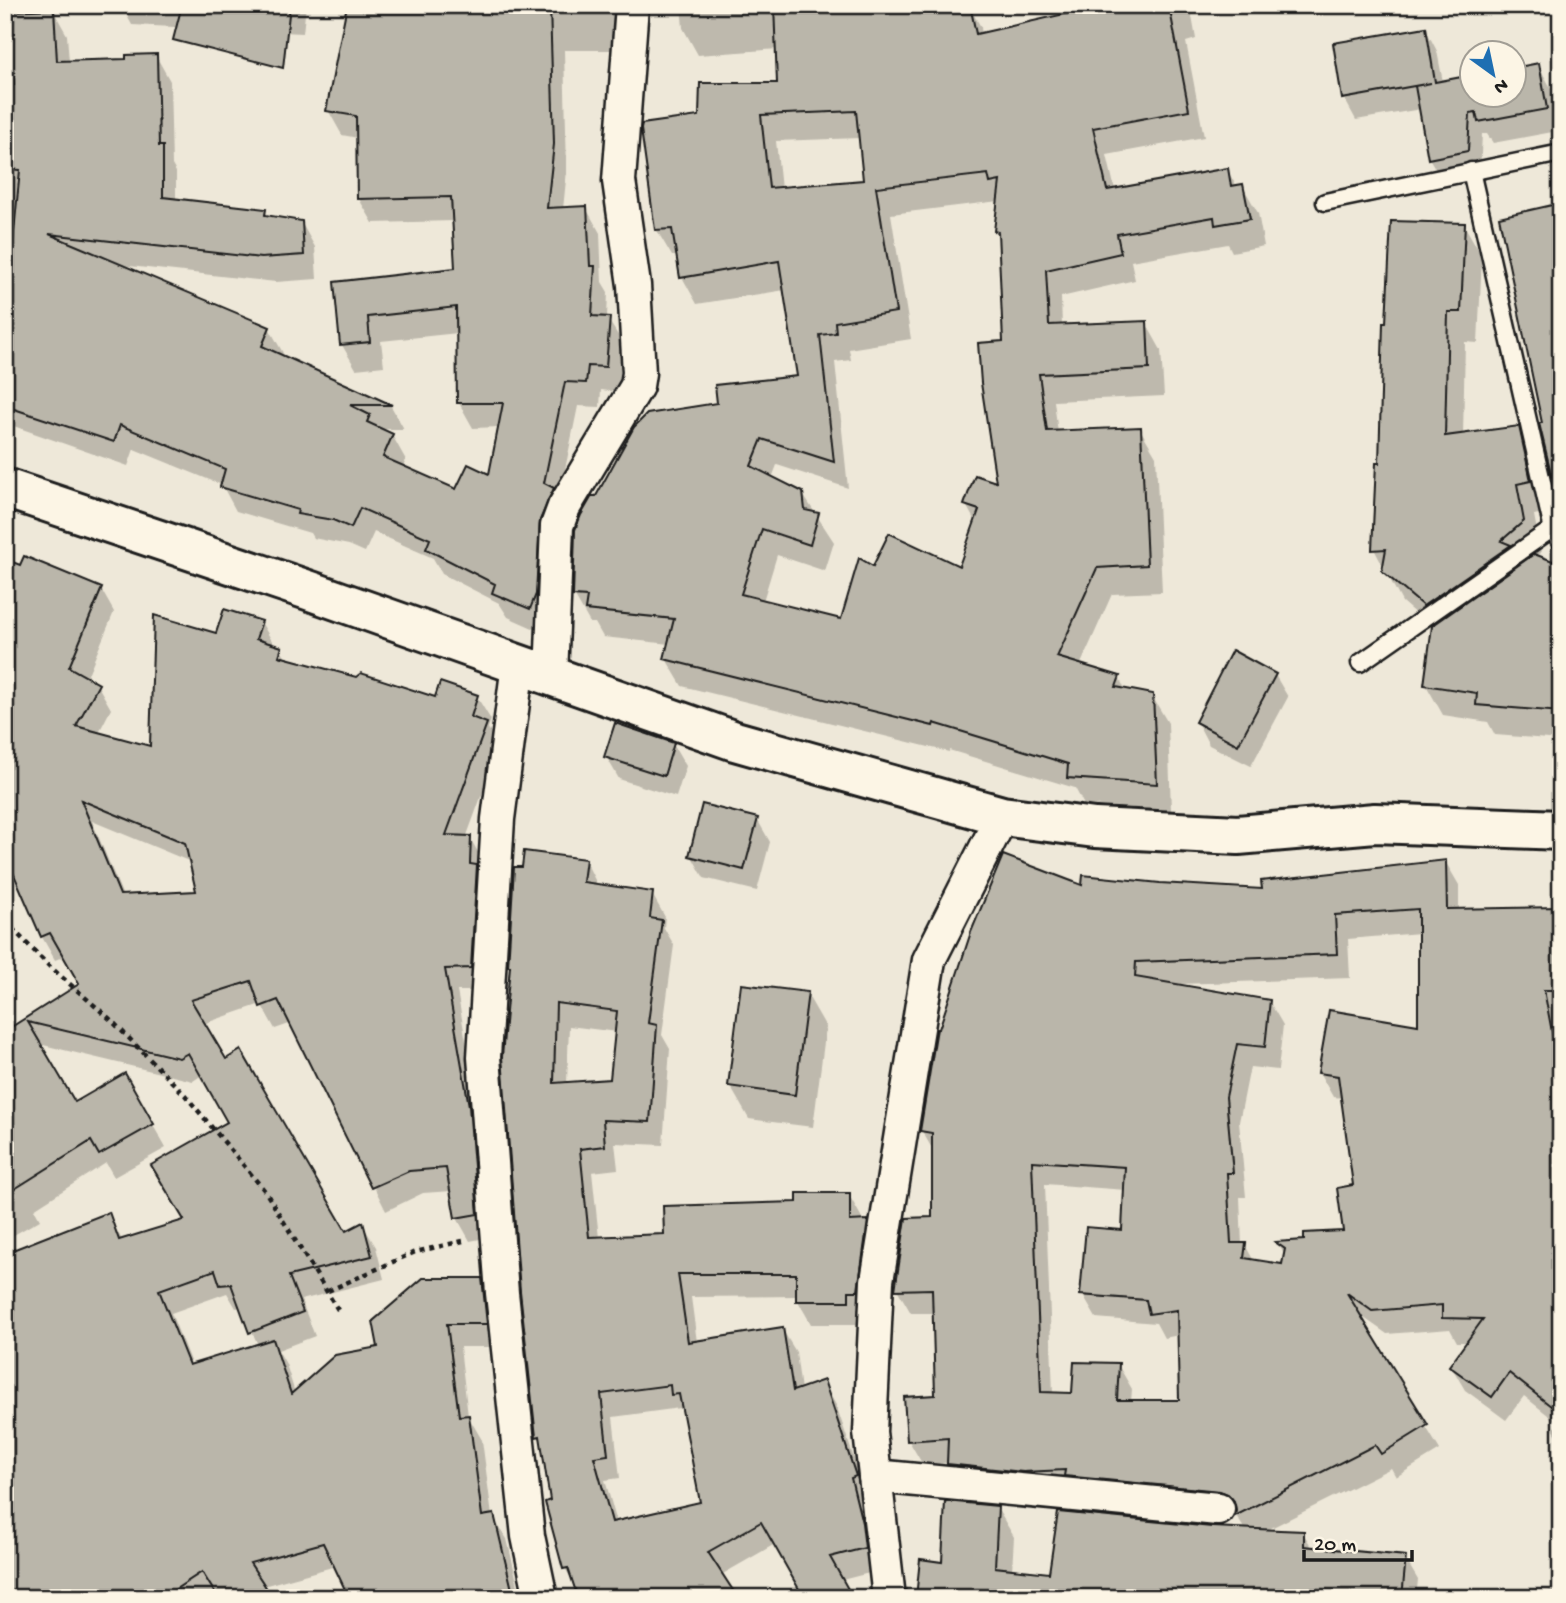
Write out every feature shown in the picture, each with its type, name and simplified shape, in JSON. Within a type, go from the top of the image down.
[{"type":"main road","points":[[5,488],[735,741],[1002,816],[1094,828],[1238,835],[1375,823],[1561,830]]},
{"type":"street","points":[[541,1598],[528,1536],[502,1293],[484,1057],[498,819],[535,670],[557,526],[564,507],[637,386],[639,373],[634,285],[619,181],[632,5]]},
{"type":"street","points":[[889,1598],[870,1432],[877,1281],[929,960],[1002,816]]},
{"type":"street","points":[[875,1476],[1218,1509]]},
{"type":"lane","points":[[1325,202],[1561,153]]},
{"type":"lane","points":[[1360,663],[1558,532],[1471,171]]},
{"type":"path","points":[[5,921],[48,965],[110,1019],[185,1094],[265,1191],[338,1310]]},
{"type":"path","points":[[328,1291],[415,1252],[498,1233]]},
{"type":"building","points":[[182,5],[290,5],[283,68],[173,40]]},
{"type":"building","points":[[347,5],[550,5],[554,144],[547,208],[587,206],[590,266],[595,266],[592,316],[610,317],[606,367],[588,366],[586,383],[565,382],[544,483],[554,488],[540,520],[536,594],[530,609],[492,593],[495,584],[426,549],[430,539],[360,508],[351,528],[333,520],[297,514],[298,510],[220,487],[225,469],[120,425],[114,442],[5,406],[5,263],[11,263],[20,170],[5,169],[5,85],[14,85],[10,11],[54,9],[57,61],[126,59],[126,55],[157,54],[159,146],[163,146],[163,197],[266,209],[265,215],[302,221],[304,255],[261,258],[49,234],[270,327],[262,346],[392,405],[350,405],[370,415],[367,422],[393,434],[383,457],[456,489],[468,464],[489,474],[503,403],[457,403],[456,307],[368,317],[370,342],[340,345],[334,282],[455,268],[451,197],[357,199],[356,116],[326,111]]},
{"type":"building","points":[[774,5],[970,5],[976,34],[1104,5],[1169,5],[1189,110],[1093,128],[1107,190],[1228,168],[1231,186],[1243,184],[1250,219],[1215,225],[1214,217],[1117,234],[1121,253],[1046,270],[1049,325],[1147,321],[1149,369],[1039,374],[1047,431],[1141,427],[1147,565],[1097,568],[1057,657],[1120,676],[1116,687],[1153,694],[1157,784],[1067,778],[1068,764],[934,723],[933,726],[664,659],[674,619],[585,610],[587,597],[573,596],[575,530],[581,515],[592,496],[596,496],[634,427],[647,414],[717,403],[715,385],[797,376],[779,261],[680,278],[672,229],[655,230],[641,129],[642,124],[699,116],[700,83],[777,83]],"holes":[[[856,111],[863,180],[769,188],[761,115]],[[988,174],[990,183],[1000,181],[994,231],[998,232],[1003,341],[978,343],[981,383],[996,482],[975,475],[964,505],[979,510],[959,566],[889,533],[873,566],[859,558],[841,619],[741,594],[762,529],[810,545],[819,513],[805,510],[803,492],[751,466],[762,439],[834,462],[820,335],[836,333],[835,322],[896,312],[876,187]]]},
{"type":"building","points":[[1426,27],[1435,82],[1458,78],[1458,108],[1528,108],[1528,65],[1539,63],[1547,109],[1478,122],[1476,112],[1470,113],[1468,151],[1428,159],[1415,86],[1431,83],[1342,99],[1333,43]]},
{"type":"building","points":[[1561,203],[1561,475],[1552,477],[1499,217]]},
{"type":"building","points":[[1391,221],[1465,223],[1461,312],[1448,312],[1445,436],[1519,426],[1531,481],[1517,484],[1524,521],[1501,541],[1511,545],[1423,606],[1382,571],[1386,549],[1372,550],[1376,463],[1379,463],[1383,323],[1386,323]]},
{"type":"building","points":[[1534,554],[1561,564],[1561,712],[1476,705],[1477,693],[1424,685],[1432,626]]},
{"type":"building","points":[[24,556],[102,588],[69,667],[99,684],[76,726],[150,746],[154,615],[216,633],[224,609],[262,621],[256,639],[282,647],[279,656],[356,677],[361,673],[435,697],[440,682],[478,695],[471,717],[487,723],[446,835],[471,836],[470,864],[477,865],[471,968],[445,969],[469,1106],[478,1214],[455,1218],[446,1168],[409,1171],[371,1188],[278,1000],[260,1007],[251,981],[191,1000],[226,1059],[241,1050],[346,1231],[363,1222],[372,1256],[289,1276],[303,1312],[249,1333],[231,1284],[220,1285],[215,1270],[159,1290],[189,1365],[273,1339],[291,1394],[335,1355],[378,1347],[373,1321],[423,1278],[482,1278],[487,1324],[447,1324],[459,1416],[469,1415],[482,1516],[494,1514],[514,1598],[349,1598],[323,1543],[250,1563],[273,1598],[218,1598],[202,1572],[162,1598],[5,1598],[5,1253],[109,1212],[119,1240],[184,1220],[151,1165],[227,1122],[188,1053],[179,1058],[28,1022],[75,1102],[125,1073],[154,1124],[99,1155],[91,1141],[5,1195],[5,1031],[79,984],[50,933],[41,937],[5,854],[5,559],[20,565]],"holes":[[[81,800],[185,843],[196,891],[120,895]]]},
{"type":"building","points":[[1232,650],[1276,674],[1238,745],[1195,722]]},
{"type":"building","points":[[615,723],[674,743],[664,776],[604,757]]},
{"type":"building","points":[[702,804],[758,818],[744,870],[689,856]]},
{"type":"building","points":[[524,851],[586,859],[583,882],[653,892],[650,918],[662,920],[648,1023],[657,1025],[650,1122],[603,1120],[605,1146],[580,1149],[589,1237],[664,1234],[663,1206],[797,1202],[797,1193],[850,1193],[850,1221],[868,1220],[858,1291],[849,1291],[849,1301],[796,1301],[796,1274],[678,1274],[688,1342],[783,1327],[793,1391],[824,1380],[856,1476],[851,1478],[865,1548],[830,1557],[853,1598],[804,1598],[761,1522],[708,1552],[738,1598],[578,1598],[568,1568],[563,1569],[545,1502],[550,1500],[540,1436],[536,1437],[520,1291],[502,1057],[510,966],[514,867],[522,867]],"holes":[[[556,1003],[617,1011],[610,1079],[554,1083]],[[670,1385],[671,1395],[679,1394],[700,1502],[612,1522],[594,1457],[608,1455],[601,1394]]]},
{"type":"building","points":[[1003,855],[1082,885],[1083,875],[1262,889],[1261,881],[1446,860],[1447,909],[1561,907],[1561,990],[1544,990],[1561,1079],[1561,1414],[1509,1373],[1492,1397],[1449,1366],[1483,1319],[1442,1318],[1442,1305],[1372,1311],[1347,1293],[1428,1425],[1381,1454],[1375,1445],[1235,1516],[1234,1501],[1228,1494],[1220,1491],[1064,1476],[1065,1470],[1023,1472],[947,1464],[948,1438],[907,1441],[904,1397],[935,1395],[932,1289],[895,1290],[906,1218],[932,1217],[932,1133],[920,1131],[937,1029],[971,932]],"holes":[[[1418,909],[1418,1025],[1329,1010],[1318,1073],[1338,1076],[1353,1185],[1337,1188],[1343,1231],[1304,1233],[1304,1240],[1275,1242],[1285,1249],[1282,1264],[1244,1258],[1246,1243],[1231,1243],[1227,1173],[1233,1173],[1226,1097],[1237,1044],[1265,1047],[1270,1000],[1135,977],[1136,962],[1337,954],[1335,915]],[[1032,1161],[1125,1167],[1122,1230],[1086,1227],[1080,1295],[1146,1300],[1149,1314],[1177,1310],[1179,1400],[1117,1400],[1119,1363],[1074,1362],[1072,1393],[1041,1392]]]},
{"type":"building","points":[[741,984],[808,992],[795,1095],[728,1086]]},
{"type":"building","points":[[945,1501],[998,1506],[995,1567],[1049,1573],[1058,1512],[1212,1527],[1304,1531],[1304,1546],[1406,1556],[1402,1598],[916,1598],[920,1559],[942,1562]]}]
